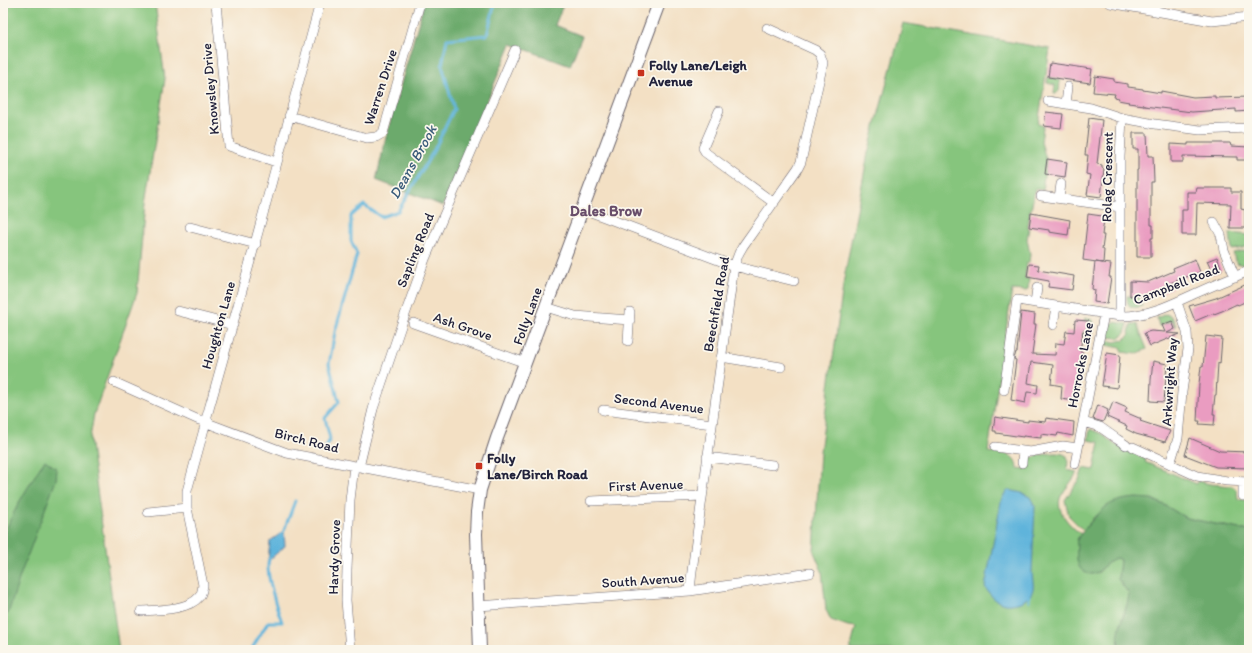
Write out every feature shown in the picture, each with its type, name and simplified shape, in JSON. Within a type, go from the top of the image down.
[{"type":"main road","name":"Folly Lane","points":[[480,650],[476,534],[480,490],[493,450],[660,3]]},
{"type":"street","name":"Knowsley Drive","points":[[216,3],[229,146],[276,162]]},
{"type":"street","name":"Houghton Lane","points":[[141,611],[191,604],[198,599],[202,593],[203,585],[187,508],[187,491],[207,420],[206,416],[256,244],[276,162],[320,3]]},
{"type":"street","name":"Warren Drive","points":[[289,116],[367,138],[376,138],[383,133],[420,3]]},
{"type":"street","points":[[1110,3],[1212,21],[1249,17]]},
{"type":"street","name":"Beechfield Road","points":[[690,590],[734,266],[743,246],[801,162],[823,63],[820,54],[815,50],[767,28]]},
{"type":"street","name":"Sapling Road","points":[[356,466],[373,409],[425,259],[515,50]]},
{"type":"street","points":[[1066,104],[1068,87]]},
{"type":"street","points":[[1048,101],[1096,109],[1122,118]]},
{"type":"street","points":[[719,111],[703,148],[706,153],[774,203]]},
{"type":"street","name":"Rolag Crescent","points":[[1120,316],[1120,139],[1122,118],[1192,129],[1212,130],[1249,128]]},
{"type":"street","points":[[1059,198],[1061,184]]},
{"type":"street","points":[[1041,196],[1120,207]]},
{"type":"street","points":[[583,209],[734,266],[794,281]]},
{"type":"street","points":[[1214,222],[1221,235],[1224,250],[1235,277]]},
{"type":"street","points":[[190,227],[256,244]]},
{"type":"street","name":"Campbell Road","points":[[1004,390],[1017,300],[1104,314],[1135,316],[1177,302],[1249,271]]},
{"type":"street","points":[[1035,303],[1037,288]]},
{"type":"street","name":"Arkwright Way","points":[[1170,464],[1178,438],[1188,349],[1187,332],[1177,302]]},
{"type":"street","points":[[546,307],[575,316],[630,316],[628,341]]},
{"type":"street","points":[[1053,325],[1056,307]]},
{"type":"street","points":[[178,311],[233,325]]},
{"type":"street","name":"Horrocks Lane","points":[[1075,464],[1104,314]]},
{"type":"street","name":"Ash Grove","points":[[413,323],[526,362]]},
{"type":"street","points":[[721,357],[781,367]]},
{"type":"street","name":"Birch Road","points":[[114,382],[199,420],[207,420],[210,424],[287,453],[480,490]]},
{"type":"street","name":"Second Avenue","points":[[603,410],[712,424]]},
{"type":"street","name":"Horrocks Lane","points":[[1083,422],[1100,427],[1116,440],[1170,464]]},
{"type":"street","points":[[994,447],[1030,452],[1063,446],[1078,448]]},
{"type":"street","points":[[1022,451],[1022,463]]},
{"type":"street","points":[[708,456],[773,465]]},
{"type":"street","points":[[1170,464],[1197,476],[1227,481],[1246,482],[1243,496]]},
{"type":"street","name":"Hardy Grove","points":[[350,650],[346,600],[350,500],[356,466]]},
{"type":"street","name":"First Avenue","points":[[591,501],[702,496]]},
{"type":"street","points":[[148,512],[187,508]]},
{"type":"street","name":"South Avenue","points":[[478,606],[690,590],[810,573]]},
{"type":"green space","points":[[3,3],[155,3],[165,79],[145,203],[137,293],[94,414],[90,438],[119,650],[3,650]]},
{"type":"green space","points":[[424,3],[564,3],[555,25],[582,36],[570,66],[511,44],[443,206],[376,180],[387,133]]},
{"type":"green space","points":[[903,23],[1050,49],[1038,124],[1044,126],[1041,142],[1046,159],[1044,184],[1043,190],[1035,189],[1030,210],[1027,239],[1030,254],[1025,278],[1029,279],[1028,289],[1026,291],[1012,290],[988,452],[1007,454],[1014,459],[1017,468],[1026,469],[1029,458],[1053,453],[1067,456],[1067,470],[1077,472],[1059,501],[1065,518],[1068,523],[1081,534],[1077,540],[1098,573],[1112,558],[1117,558],[1120,560],[1119,572],[1129,594],[1119,634],[1120,650],[850,650],[856,627],[831,620],[826,610],[822,571],[814,552],[820,452],[844,279],[868,153]]},
{"type":"green space","points":[[1048,77],[1060,80],[1059,91],[1056,94],[1054,94],[1055,85],[1047,83]]},
{"type":"green space","points":[[1230,233],[1249,235],[1249,247],[1232,250]]},
{"type":"green space","points":[[1242,251],[1249,252],[1249,263],[1243,265],[1237,263],[1233,253]]},
{"type":"green space","points":[[1127,296],[1138,296],[1142,306],[1130,307]]},
{"type":"green space","points":[[1166,314],[1172,317],[1176,326],[1174,327],[1172,321],[1159,326],[1157,318]]},
{"type":"green space","points":[[1085,318],[1091,319],[1093,323],[1091,337],[1082,336],[1083,331],[1088,331],[1089,322],[1084,321]]},
{"type":"green space","points":[[1114,322],[1128,324],[1125,333],[1119,338],[1107,337],[1109,325]]},
{"type":"green space","points":[[1131,324],[1137,324],[1147,349],[1136,354],[1122,352],[1122,348],[1105,345],[1106,340],[1115,342],[1123,341],[1130,334]]},
{"type":"green space","points":[[1090,429],[1102,434],[1114,444],[1146,459],[1145,462],[1197,484],[1198,481],[1210,484],[1232,486],[1236,490],[1238,499],[1246,500],[1249,491],[1249,531],[1186,518],[1152,499],[1094,517],[1084,531],[1069,516],[1065,500],[1080,478],[1083,468],[1094,470],[1099,442],[1088,440]]},
{"type":"green space","points":[[45,460],[57,469],[56,480],[20,576],[8,614],[3,611],[3,539],[10,520],[21,499]]},
{"type":"green space","points":[[1125,499],[1151,499],[1186,518],[1249,531],[1249,650],[1120,650],[1119,635],[1129,594],[1118,579],[1120,560],[1117,558],[1113,559],[1094,574],[1085,573],[1079,567],[1077,542],[1086,528],[1107,506]]},
{"type":"water","points":[[1009,490],[1022,493],[1030,497],[1035,506],[1032,571],[1033,589],[1028,598],[1025,600],[1003,604],[996,600],[985,587],[1001,501],[1005,493]]},
{"type":"water","points":[[284,531],[285,546],[268,561],[270,541]]},
{"type":"building","points":[[1050,63],[1092,69],[1090,83],[1048,77]]},
{"type":"building","points":[[1095,76],[1114,79],[1114,82],[1128,84],[1128,87],[1161,93],[1161,91],[1193,97],[1215,96],[1215,98],[1249,97],[1249,111],[1236,112],[1236,109],[1192,112],[1128,103],[1129,102],[1118,100],[1119,98],[1114,97],[1115,94],[1093,92]]},
{"type":"building","points":[[1046,112],[1063,114],[1061,128],[1044,126]]},
{"type":"building","points":[[1089,118],[1102,120],[1097,164],[1102,165],[1102,168],[1104,169],[1101,197],[1087,195],[1090,175],[1086,174],[1088,155],[1085,155]]},
{"type":"building","points":[[1133,133],[1147,133],[1148,156],[1153,156],[1154,182],[1151,182],[1151,225],[1153,225],[1153,238],[1151,238],[1151,257],[1137,257],[1138,149],[1133,149]]},
{"type":"building","points":[[1188,143],[1230,143],[1231,146],[1249,147],[1249,160],[1237,160],[1237,157],[1183,156],[1183,162],[1171,162],[1171,144],[1188,145]]},
{"type":"building","points":[[1047,159],[1067,162],[1065,177],[1045,174]]},
{"type":"building","points":[[1197,188],[1231,188],[1231,192],[1241,192],[1241,209],[1245,210],[1245,228],[1230,228],[1231,204],[1197,203],[1196,235],[1182,235],[1182,210],[1187,210],[1187,192],[1196,192]]},
{"type":"building","points":[[1031,213],[1070,220],[1068,235],[1029,227]]},
{"type":"building","points":[[1088,214],[1102,216],[1101,219],[1104,219],[1102,235],[1104,235],[1102,249],[1104,250],[1103,263],[1083,260]]},
{"type":"building","points":[[1217,257],[1222,270],[1213,274],[1207,261]]},
{"type":"building","points":[[1195,259],[1200,272],[1170,283],[1172,288],[1165,292],[1157,295],[1130,296],[1130,281],[1148,282],[1174,271],[1173,268]]},
{"type":"building","points":[[1095,262],[1111,264],[1109,277],[1111,277],[1107,304],[1094,302],[1095,290],[1092,289]]},
{"type":"building","points":[[1029,264],[1039,265],[1038,270],[1074,276],[1072,290],[1048,287],[1049,281],[1027,277]]},
{"type":"building","points":[[1247,284],[1249,289],[1249,300],[1195,321],[1189,306],[1216,298]]},
{"type":"building","points":[[1021,312],[1035,314],[1034,324],[1036,324],[1032,354],[1055,355],[1056,343],[1064,344],[1066,331],[1074,332],[1075,320],[1089,321],[1088,332],[1083,331],[1080,352],[1083,352],[1083,356],[1075,401],[1061,399],[1062,386],[1051,384],[1053,365],[1031,362],[1028,383],[1038,385],[1037,393],[1027,392],[1025,403],[1011,400],[1016,360],[1014,359],[1017,352]]},
{"type":"building","points":[[1172,321],[1175,329],[1167,333],[1180,334],[1150,346],[1144,333],[1151,331],[1165,332],[1162,325]]},
{"type":"building","points":[[1206,336],[1222,338],[1213,414],[1215,414],[1214,425],[1199,424],[1200,421],[1197,421],[1199,384],[1201,366],[1203,367]]},
{"type":"building","points":[[1107,353],[1120,355],[1117,388],[1102,386]]},
{"type":"building","points":[[1153,361],[1167,364],[1164,402],[1150,401]]},
{"type":"building","points":[[1113,402],[1127,408],[1125,412],[1141,418],[1140,421],[1170,431],[1165,442],[1136,434],[1126,429],[1127,426],[1107,417]]},
{"type":"building","points":[[1098,405],[1108,410],[1103,422],[1093,419]]},
{"type":"building","points":[[995,417],[1028,422],[1028,420],[1045,422],[1046,418],[1074,422],[1073,436],[1058,433],[1057,436],[1041,434],[1041,438],[996,433],[996,431],[993,431]]},
{"type":"building","points":[[1190,438],[1220,451],[1249,452],[1249,468],[1216,467],[1185,455]]},
{"type":"waterway","name":"Deans Brook","points":[[324,451],[330,439],[325,418],[339,402],[329,364],[335,332],[357,254],[351,241],[351,216],[364,205],[381,217],[398,211],[434,150],[454,109],[442,65],[447,39],[487,35],[495,3]]},
{"type":"waterway","points":[[283,533],[295,501]]},
{"type":"waterway","name":"Deans Brook","points":[[251,650],[268,622],[282,622],[269,579],[268,563],[270,557]]},
{"type":"waterway","points":[[1029,596],[1029,601]]},
{"type":"place","name":"Folly Lane/Leigh Avenue","points":[[641,73]]},
{"type":"place","name":"Folly Lane/Birch Road","points":[[479,466]]},
{"type":"district","name":"Dales Brow","points":[[606,211]]}]
